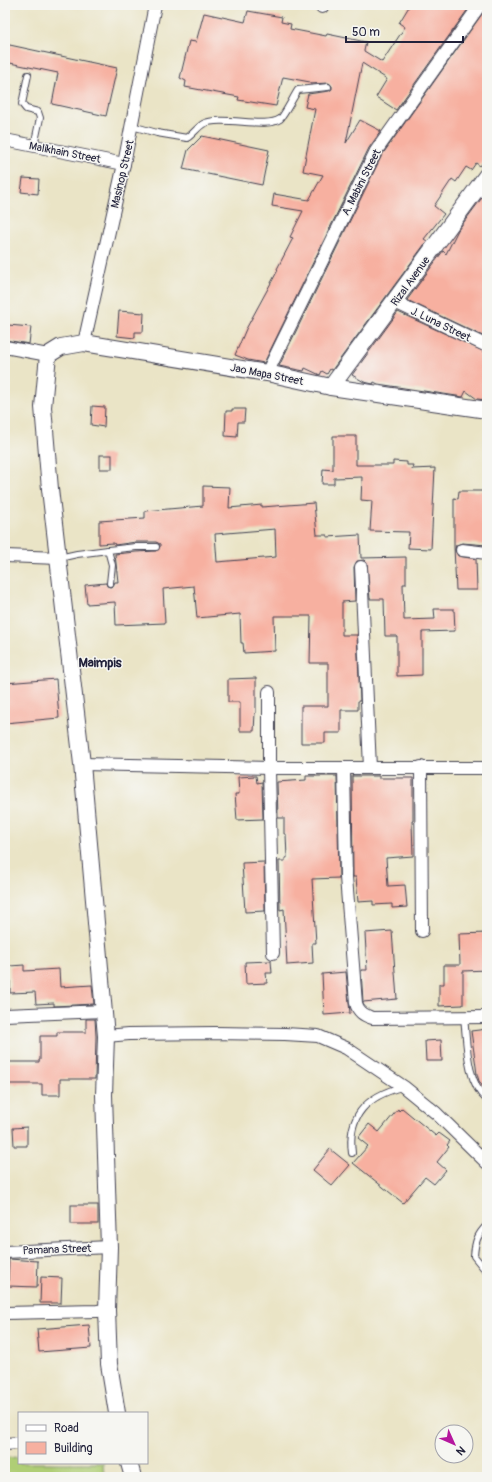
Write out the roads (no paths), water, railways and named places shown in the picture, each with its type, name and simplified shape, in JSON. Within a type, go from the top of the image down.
[{"type":"street","name":"Masinop Street","points":[[84,343],[124,164],[156,5]]},
{"type":"street","name":"A. Mabini Street","points":[[267,373],[376,151],[480,5]]},
{"type":"street","name":"Malikhain Street","points":[[5,140],[124,164]]},
{"type":"street","name":"Rizal Avenue","points":[[331,387],[395,302],[487,174]]},
{"type":"street","name":"J. Luna Street","points":[[395,302],[487,346]]},
{"type":"street","name":"Jao Mapa Street","points":[[48,355],[61,347],[84,343],[267,373],[331,387],[487,410]]},
{"type":"street","points":[[5,347],[48,355],[43,407],[50,489],[82,764],[106,1036],[104,1095],[109,1247],[107,1310],[109,1364],[117,1412]]},
{"type":"street","points":[[462,550],[487,553]]},
{"type":"street","points":[[5,556],[59,558]]},
{"type":"street","points":[[361,567],[370,768]]},
{"type":"street","points":[[269,692],[273,953]]},
{"type":"street","points":[[82,764],[269,768],[487,768]]},
{"type":"street","points":[[421,767],[422,931]]},
{"type":"street","points":[[344,768],[346,878],[357,1008],[372,1018],[487,1016]]},
{"type":"street","points":[[5,1015],[104,1011]]},
{"type":"street","points":[[106,1036],[129,1034],[215,1033],[318,1036],[346,1048],[404,1086],[436,1113],[487,1163]]},
{"type":"street","name":"Pamana Street","points":[[5,1252],[109,1247]]},
{"type":"street","points":[[5,1313],[107,1310]]},
{"type":"street","points":[[5,1444],[18,1443]]},
{"type":"street","points":[[129,1464],[133,1477]]},
{"type":"lane","points":[[28,75],[22,104],[26,109],[38,112],[40,118],[34,146]]},
{"type":"lane","points":[[132,126],[156,133],[187,138],[203,124],[220,121],[270,122],[280,119],[286,112],[298,90],[328,87]]},
{"type":"lane","points":[[59,558],[136,546],[156,547]]},
{"type":"lane","points":[[108,550],[112,565],[110,583]]},
{"type":"lane","points":[[464,1017],[471,1072],[474,1082],[481,1095],[487,1100]]},
{"type":"lane","points":[[352,1152],[350,1137],[354,1123],[361,1110],[371,1099],[386,1091],[404,1086]]},
{"type":"lane","points":[[487,1225],[474,1242],[474,1256],[487,1272]]},
{"type":"district","name":"Maimpis","points":[[100,662]]}]
